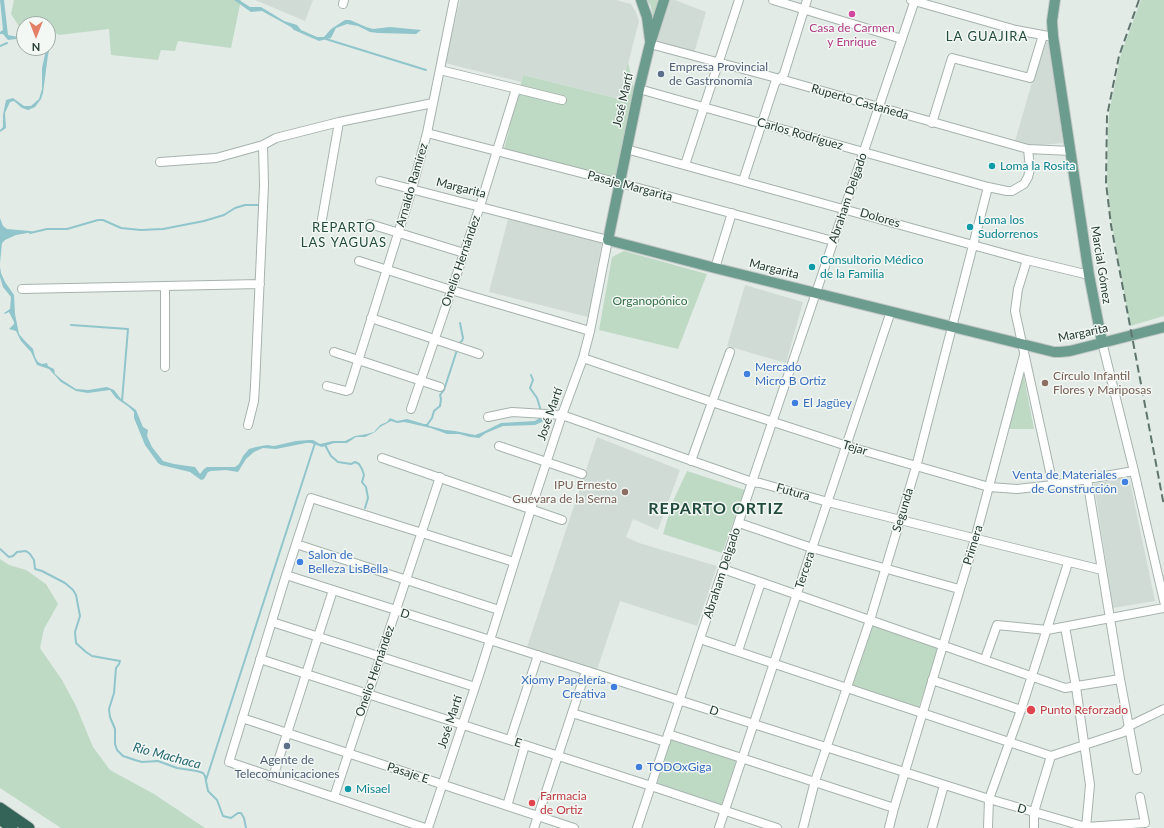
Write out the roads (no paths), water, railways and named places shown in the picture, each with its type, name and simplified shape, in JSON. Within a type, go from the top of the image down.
[{"type":"highway","points":[[0,808],[29,828]]},
{"type":"highway","points":[[0,819],[12,828]]},
{"type":"main road","points":[[641,0],[647,17],[650,44]]},
{"type":"main road","name":"José Martí","points":[[608,240],[639,89],[650,44],[664,0]]},
{"type":"main road","name":"Marcial Gómez","points":[[1055,0],[1048,36],[1071,151],[1089,275],[1102,342]]},
{"type":"main road","name":"Margarita","points":[[608,240],[715,268],[1022,344],[1060,352],[1070,351],[1164,327]]},
{"type":"street","name":"Arnaldo Ramírez","points":[[327,386],[346,391],[349,390],[412,189],[427,133],[454,0]]},
{"type":"street","points":[[686,165],[738,0]]},
{"type":"street","points":[[773,0],[902,39]]},
{"type":"street","points":[[743,181],[775,83],[784,74],[806,0]]},
{"type":"street","points":[[914,0],[1016,30],[1048,36],[1030,78],[952,58],[932,123]]},
{"type":"street","name":"Abraham Delgado","points":[[637,828],[914,0]]},
{"type":"street","name":"Ruperto Castañeda","points":[[650,44],[879,106],[932,123],[1028,149],[1071,151]]},
{"type":"street","points":[[440,70],[562,100]]},
{"type":"street","name":"Onelio Hernández","points":[[411,409],[480,206],[516,89]]},
{"type":"street","name":"Carlos Rodríguez","points":[[639,89],[704,106],[988,187],[1007,191],[1012,191],[1024,184],[1028,177],[1030,169],[1028,149]]},
{"type":"street","points":[[160,162],[216,158],[263,145],[276,138],[339,122],[433,103]]},
{"type":"street","points":[[321,225],[339,122]]},
{"type":"street","name":"Pasaje Margarita","points":[[427,133],[833,241]]},
{"type":"street","points":[[248,425],[254,401],[264,185],[263,145]]},
{"type":"street","name":"Dolores","points":[[626,149],[844,208],[1027,260],[1089,275]]},
{"type":"street","name":"Margarita","points":[[380,181],[608,240]]},
{"type":"street","name":"Segunda","points":[[803,828],[815,781],[870,620],[916,467],[988,187]]},
{"type":"street","points":[[715,268],[732,213]]},
{"type":"street","points":[[370,224],[464,253]]},
{"type":"street","name":"José Martí","points":[[428,828],[463,725],[562,415],[583,358],[590,331],[608,240]]},
{"type":"street","name":"Primera","points":[[889,828],[904,772],[975,540],[1024,354],[1015,310],[1018,289],[1027,260]]},
{"type":"street","points":[[359,261],[590,331]]},
{"type":"street","points":[[22,289],[260,284]]},
{"type":"street","points":[[165,287],[165,366]]},
{"type":"street","name":"Tercera","points":[[719,828],[891,311]]},
{"type":"street","points":[[372,318],[479,354]]},
{"type":"street","name":"Marcial Gómez","points":[[1102,342],[1164,601]]},
{"type":"street","points":[[334,352],[440,387]]},
{"type":"street","points":[[691,461],[730,352]]},
{"type":"street","points":[[1024,354],[1053,485]]},
{"type":"street","name":"Tejar","points":[[583,358],[847,446],[989,487],[1016,489],[1053,485],[1134,471]]},
{"type":"street","name":"Futura","points":[[488,417],[512,412],[562,415],[752,482],[975,540],[1102,570]]},
{"type":"street","points":[[499,446],[582,474]]},
{"type":"street","points":[[382,458],[562,520]]},
{"type":"street","name":"Onelio Hernández","points":[[334,797],[440,477]]},
{"type":"street","points":[[1087,479],[1120,679],[1137,770]]},
{"type":"street","points":[[425,828],[229,762],[311,498],[514,562]]},
{"type":"street","points":[[739,523],[812,548],[959,589]]},
{"type":"street","points":[[296,544],[499,610]]},
{"type":"street","points":[[988,828],[989,799],[1010,743],[1068,563]]},
{"type":"street","points":[[723,569],[1065,688],[1120,679]]},
{"type":"street","name":"D","points":[[286,575],[944,785],[1086,828],[1145,823],[1140,797]]},
{"type":"street","points":[[738,652],[761,582]]},
{"type":"street","points":[[273,777],[333,590]]},
{"type":"street","points":[[985,660],[997,625],[1047,630],[1164,608]]},
{"type":"street","points":[[272,622],[475,687]]},
{"type":"street","points":[[1065,627],[1076,687],[1090,785],[1086,828]]},
{"type":"street","points":[[700,639],[1051,756],[1124,732],[1129,726],[1164,709]]},
{"type":"street","points":[[510,740],[538,655]]},
{"type":"street","name":"E","points":[[260,660],[725,810],[757,825],[777,828]]},
{"type":"street","points":[[534,828],[586,671]]},
{"type":"street","points":[[932,680],[1021,710]]},
{"type":"street","points":[[572,713],[742,758],[894,808]]},
{"type":"street","name":"Pasaje E","points":[[242,718],[574,828]]},
{"type":"street","points":[[507,806],[525,745]]},
{"type":"street","points":[[1034,828],[1034,812],[1051,756]]},
{"type":"street","points":[[932,828],[944,785]]},
{"type":"water","points":[[0,0],[4,0],[8,35],[16,37],[16,39],[8,40],[3,34],[0,34],[3,30]]},
{"type":"water","points":[[234,0],[239,0],[250,7],[261,7],[284,21],[297,25],[301,30],[317,37],[324,37],[331,29],[345,20],[350,20],[373,29],[390,27],[421,30],[416,34],[378,33],[370,32],[358,26],[347,24],[336,28],[331,38],[319,41],[294,30],[262,11],[251,12]]},
{"type":"water","points":[[45,56],[48,56],[41,99],[35,107],[28,110],[22,108],[14,101],[10,102],[5,113],[6,128],[0,132],[3,127],[3,115],[6,100],[13,98],[24,106],[31,106],[39,99],[42,89],[42,68]]},
{"type":"water","points":[[0,218],[3,226],[7,229],[33,232],[16,235],[5,240],[2,243],[0,263]]},
{"type":"water","points":[[0,267],[5,282],[14,295],[15,314],[19,334],[33,349],[38,362],[42,364],[47,363],[48,366],[54,369],[55,374],[76,389],[88,390],[107,387],[114,390],[121,399],[136,410],[143,427],[148,430],[147,436],[152,447],[163,461],[195,467],[200,474],[207,467],[235,467],[239,464],[249,449],[267,445],[274,446],[296,441],[313,440],[320,444],[333,441],[345,441],[355,436],[374,432],[380,425],[387,422],[390,418],[397,421],[407,419],[445,430],[475,435],[501,423],[535,421],[541,417],[552,418],[553,420],[544,421],[535,425],[503,426],[486,433],[479,438],[459,434],[447,434],[431,428],[404,422],[397,423],[391,421],[380,427],[375,432],[365,437],[356,437],[347,443],[334,443],[322,447],[311,443],[306,443],[276,449],[263,448],[254,452],[246,459],[238,472],[226,470],[211,471],[208,472],[204,479],[201,480],[190,472],[158,463],[145,445],[134,418],[134,412],[116,398],[110,390],[88,393],[76,391],[61,382],[49,369],[37,365],[31,352],[21,341],[16,331],[9,329],[14,322],[9,312],[4,313],[10,309],[11,297],[3,287],[0,277]]},
{"type":"waterway","points":[[326,39],[426,70]]},
{"type":"waterway","points":[[0,46],[7,43]]},
{"type":"waterway","points":[[30,233],[47,229],[67,229],[98,220],[103,220],[121,228],[141,230],[163,229],[204,221],[224,215],[235,208],[245,205],[260,205]]},
{"type":"waterway","points":[[458,344],[463,338],[460,323]]},
{"type":"waterway","points":[[71,325],[128,329],[122,401]]},
{"type":"waterway","points":[[427,425],[432,418],[434,411],[440,406],[440,395],[444,390],[457,350]]},
{"type":"waterway","points":[[531,375],[533,380],[530,388],[537,398],[541,411]]},
{"type":"waterway","points":[[206,780],[315,443]]},
{"type":"waterway","points":[[325,445],[331,456],[338,462],[351,464],[355,462],[359,464],[364,475],[362,482],[366,487],[368,498],[365,508]]},
{"type":"waterway","name":"Río Machaca","points":[[0,549],[9,557],[13,556],[17,552],[26,551],[34,560],[35,569],[65,583],[73,590],[76,595],[80,616],[75,632],[76,643],[92,656],[120,661],[116,668],[114,693],[109,709],[110,717],[115,729],[115,744],[117,750],[123,756],[142,762],[158,761],[177,768],[203,773],[208,791],[217,800],[223,816],[231,818],[238,813],[241,813],[244,818],[246,828]]},
{"type":"railway","points":[[1139,0],[1119,56],[1107,116],[1106,183],[1111,225],[1164,506]]},
{"type":"place","name":"Casa de Carmen y Enrique","points":[[852,14]]},
{"type":"place","name":"Empresa Provincial de Gastronomía","points":[[661,74]]},
{"type":"place","name":"Loma la Rosita","points":[[992,166]]},
{"type":"place","name":"Loma los Sudorrenos","points":[[970,227]]},
{"type":"place","name":"Consultorio Médico de la Familia","points":[[812,267]]},
{"type":"place","name":"Mercado Micro B Ortiz","points":[[747,374]]},
{"type":"place","name":"Círculo Infantil Flores y Mariposas","points":[[1045,383]]},
{"type":"place","name":"El Jagüey","points":[[795,403]]},
{"type":"place","name":"Venta de Materiales de Construcción","points":[[1125,482]]},
{"type":"place","name":"IPU Ernesto Guevara de la Serna","points":[[625,492]]},
{"type":"place","name":"Salon de Belleza LisBella","points":[[300,562]]},
{"type":"place","name":"Xiomy Papelería Creativa","points":[[614,687]]},
{"type":"place","name":"Punto Reforzado","points":[[1031,710]]},
{"type":"place","name":"Agente de Telecomunicaciones","points":[[287,746]]},
{"type":"place","name":"TODOxGiga","points":[[639,767]]},
{"type":"place","name":"Misael","points":[[348,789]]},
{"type":"place","name":"Farmacia de Ortiz","points":[[532,803]]},
{"type":"district","name":"LA GUAJIRA","points":[[987,37]]},
{"type":"district","name":"REPARTO LAS YAGUAS","points":[[344,236]]},
{"type":"district","name":"REPARTO ORTIZ","points":[[716,509]]},
{"type":"park label","name":"Organopónico","points":[[650,301]]}]
